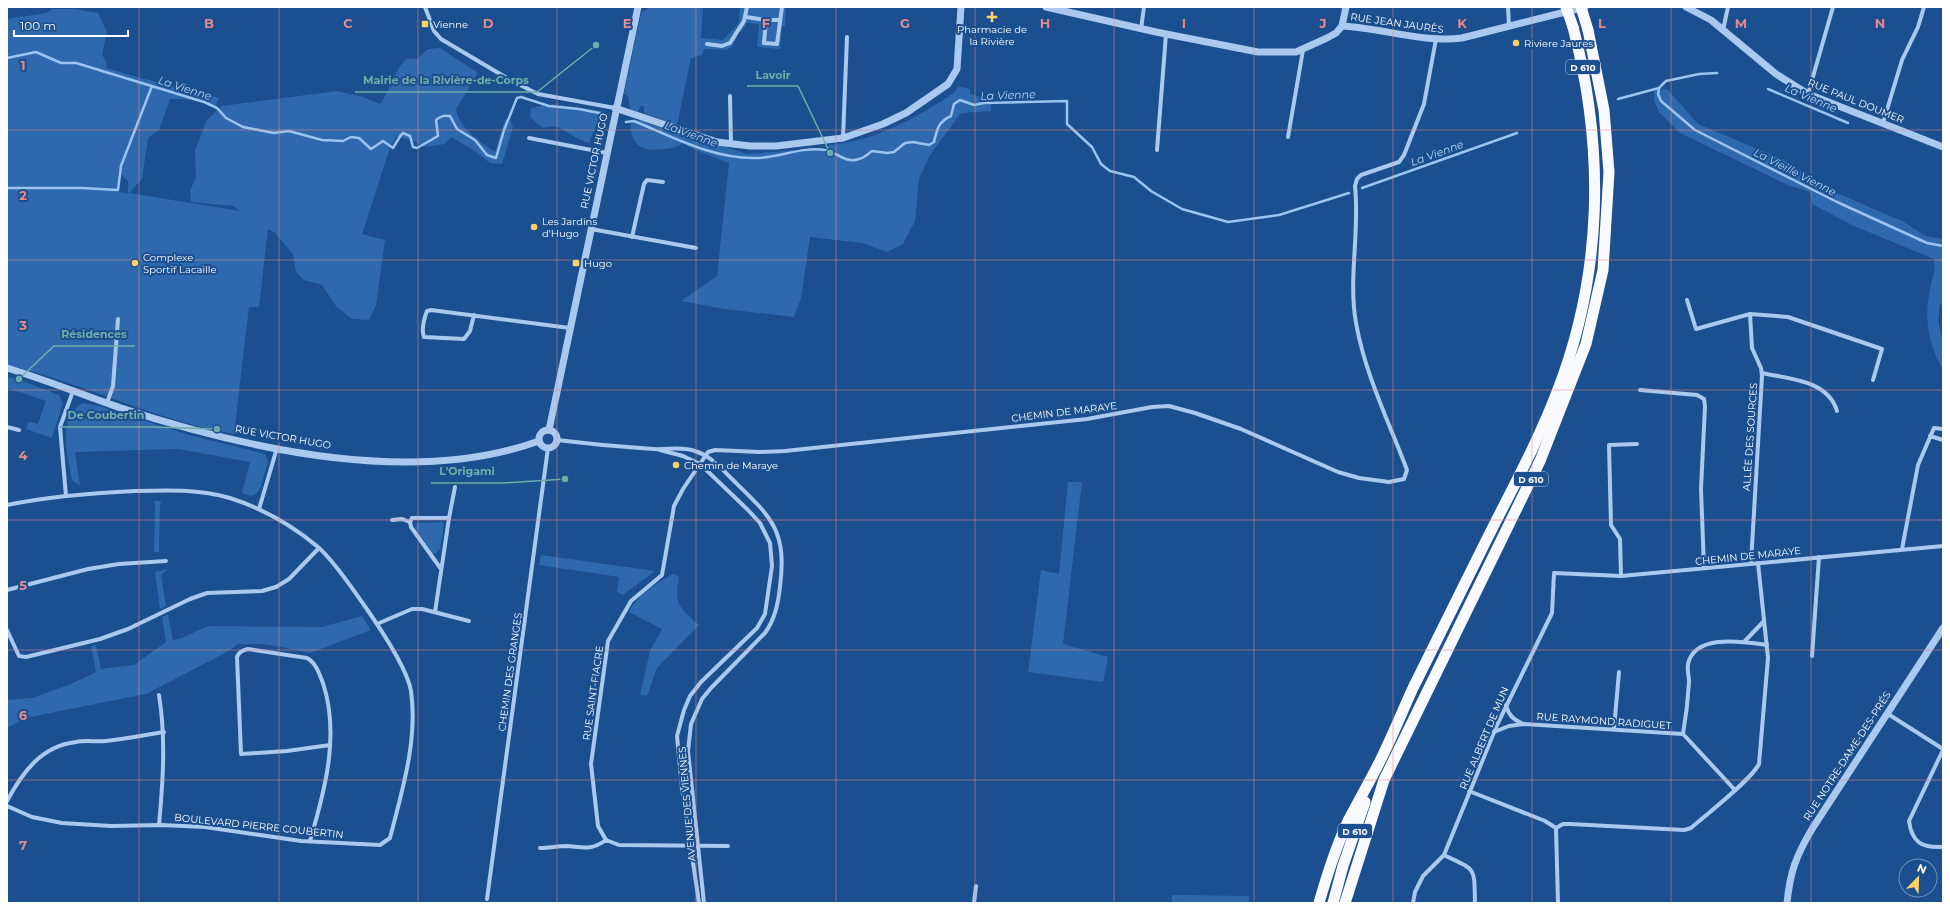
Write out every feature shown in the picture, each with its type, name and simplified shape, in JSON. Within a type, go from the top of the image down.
[{"type":"highway","name":"D 610","points":[[1333,903],[1354,833],[1380,760],[1414,686],[1546,419],[1569,358],[1577,330],[1590,266],[1594,232],[1595,168],[1593,137],[1586,84],[1573,27],[1566,7]]},
{"type":"highway","name":"D 610","points":[[1345,903],[1384,780],[1540,461],[1586,344],[1602,270],[1609,172],[1604,110],[1588,30],[1581,7]]},
{"type":"highway","points":[[1319,903],[1327,875],[1348,821],[1380,760]]},
{"type":"street","points":[[425,7],[434,31],[441,40],[512,81],[538,94],[615,108],[638,7]]},
{"type":"street","points":[[707,44],[727,45],[742,26],[746,18],[747,7]]},
{"type":"street","points":[[766,20],[764,43],[777,44],[779,20],[782,7]]},
{"type":"street","name":"RUE VICTOR HUGO","points":[[549,430],[615,108],[717,142],[731,144],[776,146],[843,138],[883,124],[906,113],[948,84],[957,69],[961,7]]},
{"type":"street","name":"RUE JEAN JAURÈS","points":[[1046,7],[1141,29],[1258,52],[1296,52],[1303,50],[1336,33],[1342,26],[1361,27],[1436,39],[1462,38],[1585,7]]},
{"type":"street","points":[[1141,29],[1144,7]]},
{"type":"street","points":[[1342,26],[1346,7]]},
{"type":"street","points":[[1508,7],[1509,26]]},
{"type":"street","name":"RUE PAUL DOUMER","points":[[1686,7],[1711,20],[1776,74],[1808,94],[1943,146]]},
{"type":"street","points":[[1723,30],[1728,7]]},
{"type":"street","points":[[1808,94],[1833,7]]},
{"type":"street","points":[[1883,123],[1902,60],[1918,27],[1924,7]]},
{"type":"street","points":[[746,18],[779,20]]},
{"type":"street","points":[[1157,150],[1166,34]]},
{"type":"street","points":[[843,138],[847,37]]},
{"type":"street","name":"CHEMIN DE MARAYE","points":[[705,456],[708,452],[715,450],[760,452],[785,451],[1087,419],[1152,407],[1170,406],[1195,412],[1241,430],[1333,470],[1359,478],[1389,482],[1404,478],[1407,470],[1375,386],[1356,322],[1354,285],[1355,186],[1357,179],[1361,175],[1399,162],[1404,155],[1424,104],[1436,39]]},
{"type":"street","points":[[1288,137],[1303,50]]},
{"type":"street","points":[[730,96],[731,144]]},
{"type":"street","points":[[529,138],[607,152]]},
{"type":"street","points":[[632,237],[644,184],[647,180],[663,182]]},
{"type":"street","points":[[591,229],[696,248]]},
{"type":"street","points":[[1687,300],[1696,330],[1750,314],[1788,317],[1882,349],[1873,380]]},
{"type":"street","points":[[474,315],[470,331],[464,339],[424,337],[422,332],[427,311],[474,315],[570,328]]},
{"type":"street","name":"ALLÉE DES SOURCES","points":[[1750,314],[1752,348],[1762,373],[1751,563]]},
{"type":"street","points":[[108,403],[113,386],[118,319]]},
{"type":"street","name":"RUE VICTOR HUGO","points":[[7,368],[108,403],[200,431],[311,454],[350,458],[425,461],[464,460],[489,456],[539,441]]},
{"type":"street","points":[[1762,373],[1816,386],[1830,396],[1837,411]]},
{"type":"street","points":[[1640,390],[1697,395],[1704,399],[1706,406],[1701,489],[1704,568]]},
{"type":"street","points":[[66,496],[60,427],[73,391]]},
{"type":"street","points":[[7,427],[19,430]]},
{"type":"street","points":[[1902,549],[1918,465],[1934,428],[1943,429]]},
{"type":"street","points":[[549,430],[555,434],[557,440],[554,446],[548,448],[544,447],[539,441],[539,437],[542,431],[549,430]]},
{"type":"street","points":[[1930,436],[1943,440]]},
{"type":"street","name":"AVENUE DES VIENNES","points":[[557,440],[656,449],[683,456],[700,464],[760,523],[770,543],[772,566],[765,614],[757,628],[701,682],[690,696],[684,710],[677,736],[678,753],[699,903]]},
{"type":"street","points":[[1621,576],[1620,539],[1611,525],[1609,445],[1637,444]]},
{"type":"street","name":"AVENUE DES VIENNES","points":[[656,449],[682,447],[696,451],[722,469],[769,517],[780,542],[782,559],[778,601],[772,624],[766,633],[710,688],[702,699],[691,724],[688,751],[704,903]]},
{"type":"street","points":[[259,509],[277,448]]},
{"type":"street","name":"CHEMIN DES GRANGES","points":[[487,899],[548,448]]},
{"type":"street","name":"RUE SAINT-FIACRE","points":[[606,840],[598,826],[591,764],[608,641],[631,601],[662,575],[674,506],[683,489],[705,456]]},
{"type":"street","points":[[435,612],[455,487]]},
{"type":"street","name":"BOULEVARD PIERRE COUBERTIN","points":[[7,505],[92,493],[150,491],[199,492],[229,498],[259,509],[301,534],[319,548],[351,587],[377,624],[397,656],[411,689],[412,730],[406,771],[390,838],[380,845],[310,841],[212,828],[159,825],[111,826],[62,823],[32,817],[7,806]]},
{"type":"street","points":[[410,522],[412,518],[449,518]]},
{"type":"street","points":[[392,520],[402,519],[410,522]]},
{"type":"street","points":[[410,522],[411,527],[441,569]]},
{"type":"street","name":"CHEMIN DE MARAYE","points":[[1554,573],[1621,576],[1943,546]]},
{"type":"street","points":[[7,630],[19,656],[26,657],[100,639],[128,629],[164,613],[190,599],[207,593],[262,591],[276,587],[289,579],[319,548]]},
{"type":"street","points":[[1812,656],[1819,557]]},
{"type":"street","points":[[7,590],[88,569],[119,564],[166,561]]},
{"type":"street","points":[[1556,828],[1563,824],[1570,824],[1684,830],[1690,828],[1756,770],[1759,764],[1768,658],[1758,563]]},
{"type":"street","name":"RUE ALBERT DE MUN","points":[[1413,903],[1415,892],[1423,876],[1444,855],[1506,704],[1552,613],[1554,573]]},
{"type":"street","points":[[377,624],[412,609],[422,609],[469,621]]},
{"type":"street","points":[[1744,642],[1764,621]]},
{"type":"street","name":"RUE NOTRE-DAME-DES-PRÉS","points":[[1787,903],[1789,879],[1798,852],[1943,628]]},
{"type":"street","points":[[1735,790],[1683,734],[1689,681],[1688,664],[1692,654],[1698,648],[1708,643],[1744,642],[1767,645]]},
{"type":"street","points":[[310,841],[322,802],[328,766],[330,745],[331,730],[328,700],[320,676],[313,661],[291,655],[248,649],[238,653],[241,754],[287,751],[330,745]]},
{"type":"street","points":[[1614,729],[1619,672]]},
{"type":"street","points":[[159,695],[164,732],[164,773],[159,825]]},
{"type":"street","name":"RUE RAYMOND RADIGUET","points":[[1506,704],[1509,714],[1513,719],[1523,724]]},
{"type":"street","points":[[1888,714],[1943,749],[1909,821],[1911,833],[1921,844],[1929,848],[1943,847]]},
{"type":"street","name":"RUE RAYMOND RADIGUET","points":[[1494,732],[1509,726],[1523,724],[1683,734]]},
{"type":"street","points":[[7,801],[18,780],[36,759],[52,749],[75,742],[105,741],[164,732]]},
{"type":"street","points":[[1469,791],[1545,821],[1556,828]]},
{"type":"street","points":[[1556,828],[1558,903]]},
{"type":"street","points":[[540,848],[565,846],[588,848],[595,847],[606,840],[619,845],[728,846]]},
{"type":"street","points":[[1444,855],[1471,868],[1474,873],[1476,903]]},
{"type":"street","points":[[974,903],[976,886]]},
{"type":"shaded area","points":[[651,7],[703,7],[701,38],[723,40],[739,23],[740,7],[786,7],[785,26],[782,26],[780,49],[757,47],[759,24],[747,23],[742,31],[738,33],[733,46],[726,50],[704,49],[702,55],[691,58],[677,125],[644,113],[644,107],[641,105],[638,112],[630,109],[628,96],[624,94],[640,18],[642,12]]},
{"type":"shaded area","points":[[52,9],[74,9],[98,13],[107,32],[102,54],[107,65],[106,68],[219,98],[216,106],[186,99],[170,99],[159,130],[148,138],[142,179],[129,193],[240,211],[233,206],[191,202],[190,190],[196,178],[195,150],[207,120],[222,106],[337,91],[363,97],[380,104],[396,74],[407,58],[417,59],[428,49],[440,48],[478,73],[456,109],[461,122],[471,134],[495,152],[505,120],[509,118],[513,127],[502,164],[490,163],[475,151],[451,137],[445,144],[424,147],[413,140],[396,137],[390,148],[362,234],[385,240],[376,305],[369,320],[352,319],[336,306],[322,285],[304,280],[296,272],[293,254],[275,233],[268,229],[259,307],[249,307],[234,434],[205,428],[148,411],[64,381],[7,365],[7,19],[47,13]],"holes":[[[118,171],[128,181],[128,193],[119,192]]]},
{"type":"shaded area","points":[[958,86],[970,89],[970,94],[972,95],[991,99],[991,111],[961,113],[930,155],[919,179],[915,221],[903,244],[887,252],[863,243],[810,237],[801,298],[794,317],[724,309],[681,301],[717,276],[729,163],[693,149],[682,143],[676,147],[657,150],[640,146],[633,138],[631,132],[631,124],[634,121],[642,120],[747,154],[823,148],[825,153],[833,157],[836,152],[827,149],[829,145],[862,139],[895,127],[955,92]]},
{"type":"shaded area","points":[[1667,89],[1698,124],[1782,159],[1834,192],[1902,221],[1926,236],[1943,239],[1943,303],[1940,304],[1938,320],[1943,344],[1943,370],[1931,341],[1927,310],[1934,272],[1934,259],[1854,226],[1812,204],[1810,192],[1788,185],[1680,133],[1659,112],[1654,101],[1654,91]]},
{"type":"shaded area","points":[[552,104],[603,111],[604,123],[596,125],[589,143],[556,127],[543,128],[530,117],[531,108]]},
{"type":"shaded area","points":[[7,377],[20,380],[59,395],[63,403],[52,438],[26,429],[29,422],[38,424],[46,401],[7,388]]},
{"type":"shaded area","points":[[83,403],[99,406],[189,435],[265,454],[268,462],[260,489],[255,495],[250,496],[242,493],[250,462],[178,449],[75,452],[80,486],[72,480],[66,438],[69,418]]},
{"type":"shaded area","points":[[1068,482],[1082,482],[1063,644],[1108,657],[1103,682],[1028,672],[1041,570],[1059,574]]},
{"type":"shaded area","points":[[153,501],[162,501],[160,504],[159,552],[154,552],[155,504]]},
{"type":"shaded area","points":[[442,522],[444,524],[440,549],[435,554],[432,553],[415,528],[417,523]]},
{"type":"shaded area","points":[[541,555],[655,571],[623,595],[617,592],[619,577],[539,565]]},
{"type":"shaded area","points":[[168,569],[161,575],[166,606],[160,609],[155,572]]},
{"type":"shaded area","points":[[673,574],[679,577],[677,594],[680,605],[699,625],[657,668],[647,696],[640,695],[650,651],[662,629],[629,612],[642,595],[660,581]]},
{"type":"shaded area","points":[[168,615],[173,640],[182,638],[208,626],[322,627],[362,616],[371,630],[310,653],[277,646],[238,644],[227,652],[146,694],[25,718],[7,728],[7,700],[32,698],[71,684],[96,672],[91,646],[96,645],[101,669],[134,665],[166,642],[162,617]]},
{"type":"shaded area","points":[[1172,895],[1249,896],[1249,903],[1172,903]]},
{"type":"waterway","name":"La Vienne","points":[[7,58],[36,52],[61,63],[76,63],[204,102],[217,108],[226,118],[243,127],[274,133],[289,131],[322,140],[343,141],[351,137],[359,138],[371,149],[383,141],[393,148],[403,133],[410,136],[413,147],[417,148],[438,136],[436,120],[443,116],[450,116],[457,129],[475,140],[487,155],[496,158],[504,130],[517,98],[521,97],[549,106],[579,109],[604,114]]},
{"type":"waterway","name":"La Vienne","points":[[1618,99],[1659,88],[1666,81],[1699,74],[1717,73]]},
{"type":"waterway","points":[[7,188],[81,188],[118,190],[121,166],[152,86]]},
{"type":"waterway","name":"La Vieille Vienne","points":[[1659,88],[1658,94],[1661,101],[1695,130],[1837,202],[1927,243],[1943,246]]},
{"type":"waterway","name":"La Vienne","points":[[1768,89],[1848,123]]},
{"type":"waterway","name":"La Vienne","points":[[626,122],[634,121],[678,140],[724,155],[756,158],[817,149],[829,151],[846,159],[854,160],[863,158],[872,151],[887,153],[894,152],[905,143],[913,142],[929,145],[934,142],[937,130],[941,123],[951,116],[954,104],[960,100],[974,105],[984,103],[1067,101],[1067,124],[1092,147],[1101,164],[1110,171],[1134,177],[1151,191],[1182,209],[1228,222],[1279,215],[1349,193]]},
{"type":"waterway","name":"La Vienne","points":[[1362,188],[1517,133]]},
{"type":"place","name":"Pharmacie de la Rivière","points":[[992,17]]},
{"type":"place","name":"Vienne","points":[[425,24]]},
{"type":"place","name":"Riviere Jaures","points":[[1516,43]]},
{"type":"place","name":"Mairie de la Rivière-de-Corps","points":[[596,45]]},
{"type":"place","name":"Lavoir","points":[[830,153]]},
{"type":"place","name":"Les Jardins d'Hugo","points":[[534,227]]},
{"type":"place","name":"Complexe Sportif Lacaille","points":[[135,263]]},
{"type":"place","name":"Hugo","points":[[576,263]]},
{"type":"place","name":"Résidences","points":[[19,379]]},
{"type":"place","name":"De Coubertin","points":[[217,429]]},
{"type":"place","name":"Chemin de Maraye","points":[[676,465]]},
{"type":"place","name":"L'Origami","points":[[565,479]]}]
